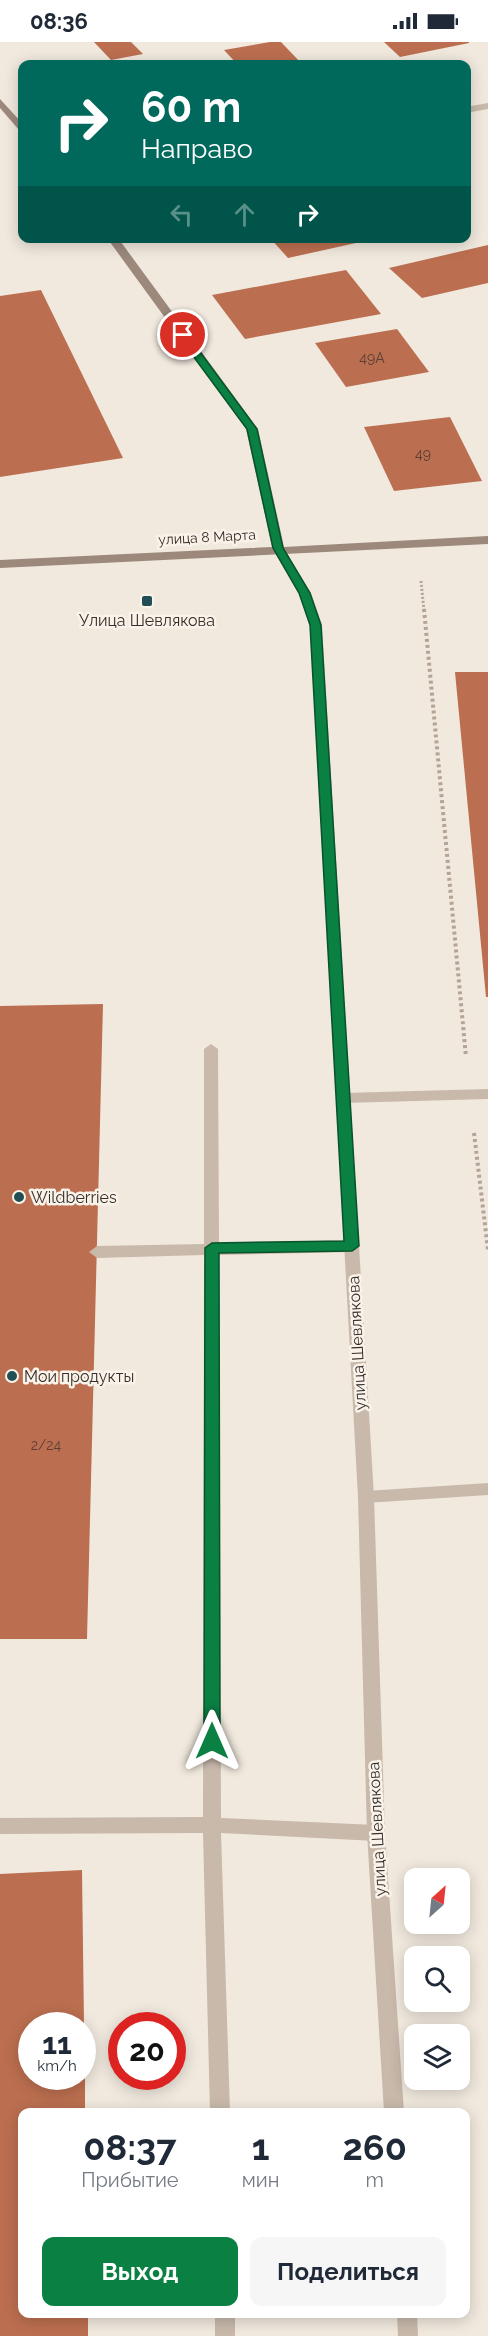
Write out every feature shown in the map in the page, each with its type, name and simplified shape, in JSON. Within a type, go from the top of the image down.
[{"type":"street","points":[[0,102],[18,123]]},
{"type":"street","points":[[471,110],[488,106]]},
{"type":"street","points":[[116,243],[252,429],[278,548]]},
{"type":"street","name":"улица 8 Марта","points":[[0,564],[278,548],[488,540]]},
{"type":"street","name":"улица Шевлякова","points":[[278,548],[305,593],[316,625],[366,1497],[376,1833],[394,2108]]},
{"type":"street","points":[[211,1049],[212,1825],[220,2108]]},
{"type":"street","points":[[343,1098],[488,1094]]},
{"type":"street","points":[[96,1252],[352,1246]]},
{"type":"street","points":[[366,1497],[488,1489]]},
{"type":"street","points":[[0,1826],[212,1825],[376,1833]]},
{"type":"street","points":[[225,2318],[225,2336]]},
{"type":"street","points":[[407,2318],[408,2336]]},
{"type":"path","points":[[421,581],[469,1093],[488,1250]]},
{"type":"building","points":[[94,42],[131,42],[143,54],[111,60]]},
{"type":"building","points":[[281,42],[298,60],[233,60],[224,50]]},
{"type":"building","points":[[384,42],[469,42],[469,43],[400,57]]},
{"type":"building","points":[[274,243],[356,243],[288,258]]},
{"type":"building","points":[[488,245],[488,283],[422,298],[389,268]]},
{"type":"building","points":[[346,270],[381,314],[245,339],[212,295]]},
{"type":"building","points":[[41,290],[123,458],[0,477],[0,296]]},
{"type":"building","points":[[397,329],[429,372],[346,387],[315,343]]},
{"type":"building","points":[[450,417],[482,481],[394,491],[364,427]]},
{"type":"building","points":[[455,672],[488,672],[488,997],[486,997]]},
{"type":"building","points":[[103,1004],[87,1639],[0,1639],[0,1006]]},
{"type":"building","points":[[82,1870],[84,2012],[18,2012],[18,2090],[85,2090],[85,2108],[18,2108],[18,2318],[88,2318],[88,2336],[0,2336],[0,1874]]},
{"type":"place","name":"Улица Шевлякова","points":[[147,601]]},
{"type":"place","name":"Wildberries","points":[[19,1197]]},
{"type":"place","name":"Мои продукты","points":[[12,1376]]},
{"type":"route","points":[[183,335],[252,429],[278,548],[305,593],[316,625],[352,1246],[212,1248],[212,1741]]}]
